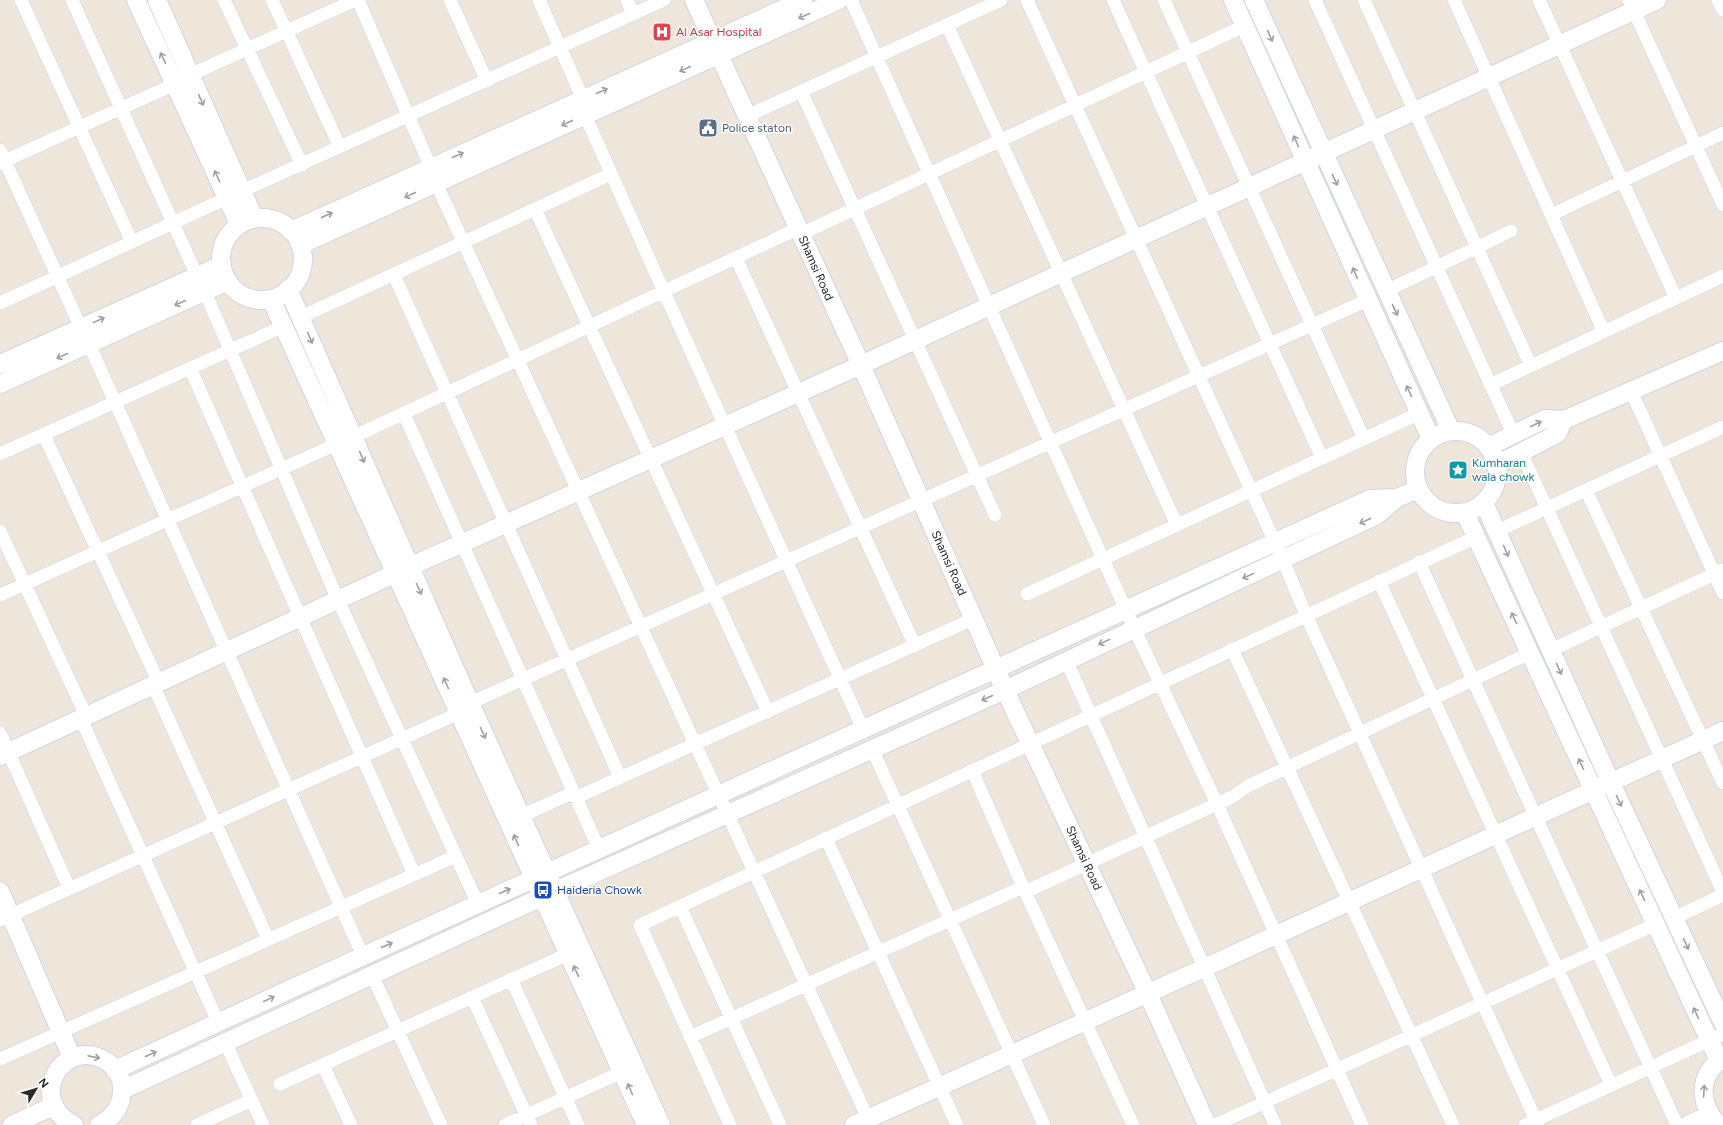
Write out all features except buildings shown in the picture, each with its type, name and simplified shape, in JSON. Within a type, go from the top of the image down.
[{"type":"street","points":[[21,0],[132,242]]},
{"type":"street","points":[[72,0],[201,284],[338,600],[478,904]]},
{"type":"street","points":[[136,0],[175,84],[247,221]]},
{"type":"street","points":[[157,0],[190,75],[234,195]]},
{"type":"street","points":[[224,0],[302,165]]},
{"type":"street","points":[[272,0],[340,147]]},
{"type":"street","points":[[190,75],[355,0]]},
{"type":"street","points":[[358,0],[463,243],[642,626],[807,985],[864,1123],[939,1087],[1148,994],[1723,731]]},
{"type":"street","points":[[450,0],[487,81]]},
{"type":"street","points":[[539,0],[560,47],[610,174],[863,729]]},
{"type":"street","points":[[627,0],[633,14]]},
{"type":"street","points":[[0,303],[664,0]]},
{"type":"street","name":"Shamsi Road","points":[[694,0],[800,231],[996,669],[1004,690],[1031,742],[1207,1125]]},
{"type":"street","points":[[716,47],[803,0]]},
{"type":"street","points":[[296,238],[716,47],[839,0]]},
{"type":"street","points":[[851,0],[1102,559],[1217,804],[1336,1071],[1362,1125]]},
{"type":"street","points":[[747,116],[1001,0]]},
{"type":"street","points":[[1027,0],[1135,239],[1275,542],[1306,615],[1483,1003],[1533,1123],[1611,1085],[1716,1038]]},
{"type":"street","points":[[1113,0],[1322,458]]},
{"type":"street","points":[[1164,0],[1364,439]]},
{"type":"street","points":[[1232,0],[1431,439]]},
{"type":"street","points":[[1254,0],[1451,431]]},
{"type":"street","points":[[1315,0],[1514,436]]},
{"type":"street","points":[[1364,0],[1531,366]]},
{"type":"street","points":[[1454,0],[1604,332]]},
{"type":"street","points":[[1539,0],[1676,298]]},
{"type":"street","points":[[4,754],[462,543],[860,365],[1560,44],[1632,5],[1657,0]]},
{"type":"street","points":[[1718,0],[1723,10]]},
{"type":"street","points":[[1632,5],[1723,205]]},
{"type":"street","points":[[947,25],[1176,525]]},
{"type":"street","points":[[0,595],[404,414],[736,258],[855,209],[1244,26]]},
{"type":"street","points":[[81,328],[2,158],[80,127],[175,84]]},
{"type":"street","points":[[801,91],[995,515]]},
{"type":"street","points":[[1551,215],[1723,134]]},
{"type":"street","points":[[301,317],[610,174]]},
{"type":"street","points":[[535,210],[768,712]]},
{"type":"street","points":[[266,218],[277,221],[296,238],[303,258],[300,272],[294,284],[271,298],[258,299],[244,296],[233,288],[225,273],[221,254],[224,242],[230,232],[247,221],[266,218]]},
{"type":"street","points":[[1386,291],[1512,231]]},
{"type":"street","points":[[736,258],[915,646]]},
{"type":"street","points":[[0,384],[89,344],[201,284],[225,273]]},
{"type":"street","points":[[394,274],[620,777]]},
{"type":"street","points":[[1490,385],[1723,276]]},
{"type":"street","points":[[0,364],[81,328],[201,284]]},
{"type":"street","points":[[288,289],[301,317],[345,440]]},
{"type":"street","points":[[271,298],[284,326],[345,440],[548,894],[661,1125]]},
{"type":"street","points":[[5,917],[402,738],[524,679],[1368,300]]},
{"type":"street","points":[[0,454],[284,326]]},
{"type":"street","points":[[89,344],[363,956]]},
{"type":"street","points":[[1488,447],[1514,436],[1545,419],[1564,420],[1723,352]]},
{"type":"street","points":[[190,368],[414,874]]},
{"type":"street","points":[[1631,391],[1660,456],[1719,572],[1723,593]]},
{"type":"street","points":[[1027,594],[1420,413]]},
{"type":"street","points":[[404,414],[599,849]]},
{"type":"street","points":[[1496,465],[1557,434],[1564,420]]},
{"type":"street","points":[[1497,531],[1723,427]]},
{"type":"street","points":[[1451,431],[1471,434],[1488,447],[1496,465],[1497,475],[1493,490],[1484,503],[1475,509],[1464,513],[1453,514],[1432,506],[1424,498],[1418,489],[1415,475],[1416,462],[1422,449],[1431,439],[1440,434],[1451,431]]},
{"type":"street","points":[[44,435],[98,552],[215,823],[268,939]]},
{"type":"street","points":[[1521,452],[1723,894],[1674,918]]},
{"type":"street","points":[[115,1070],[1275,542],[1370,500],[1396,498],[1418,489]]},
{"type":"street","points":[[1586,490],[1723,783]]},
{"type":"street","points":[[122,1090],[548,894],[1004,690],[1377,515],[1396,498]]},
{"type":"street","points":[[1484,503],[1611,783],[1723,1023]]},
{"type":"street","points":[[1464,513],[1656,924],[1716,1038],[1721,1059],[1706,1076],[1703,1089],[1704,1103],[1714,1120],[1688,1125]]},
{"type":"street","points":[[0,531],[25,584],[143,855],[218,1022]]},
{"type":"street","points":[[730,1125],[640,925],[897,804],[1476,537]]},
{"type":"street","points":[[1420,562],[1678,1125]]},
{"type":"street","points":[[1551,650],[1719,572]]},
{"type":"street","points":[[1379,581],[1495,836],[1611,1085]]},
{"type":"street","points":[[521,816],[568,795],[577,797],[973,619]]},
{"type":"street","points":[[1232,649],[1453,1125]]},
{"type":"street","points":[[690,1037],[950,920],[1087,864],[1232,797],[1248,786],[1530,653]]},
{"type":"street","points":[[1066,660],[1275,1125]]},
{"type":"street","points":[[465,708],[521,816],[540,876]]},
{"type":"street","points":[[0,733],[4,754],[69,888]]},
{"type":"street","points":[[872,749],[1044,1125]]},
{"type":"street","points":[[972,770],[1024,890],[1133,1125]]},
{"type":"street","points":[[826,838],[956,1125]]},
{"type":"street","points":[[1,1056],[456,856]]},
{"type":"street","points":[[0,891],[5,917],[72,1058]]},
{"type":"street","points":[[548,894],[568,954],[646,1125]]},
{"type":"street","points":[[680,906],[780,1125]]},
{"type":"street","points":[[1215,1125],[1656,924]]},
{"type":"street","points":[[280,1084],[568,954]]},
{"type":"street","points":[[372,975],[441,1125]]},
{"type":"street","points":[[511,979],[578,1125]]},
{"type":"street","points":[[472,997],[529,1120]]},
{"type":"street","points":[[225,1042],[263,1125]]},
{"type":"street","points":[[74,1125],[66,1121],[53,1106],[50,1093],[55,1073],[61,1065],[72,1058],[90,1055],[102,1058],[115,1070],[119,1076],[122,1090],[122,1100],[117,1111],[109,1120],[101,1125]]},
{"type":"street","points":[[323,1065],[351,1125]]},
{"type":"street","points":[[505,1125],[529,1120],[566,1098],[622,1072]]},
{"type":"street","points":[[197,1125],[252,1100]]},
{"type":"street","points":[[12,1125],[53,1106]]},
{"type":"place","name":"Al Asar Hospital","points":[[662,32]]},
{"type":"place","name":"Police staton","points":[[708,128]]},
{"type":"place","name":"Kumharan wala chowk","points":[[1458,470]]},
{"type":"place","name":"Haideria Chowk","points":[[543,890]]}]
